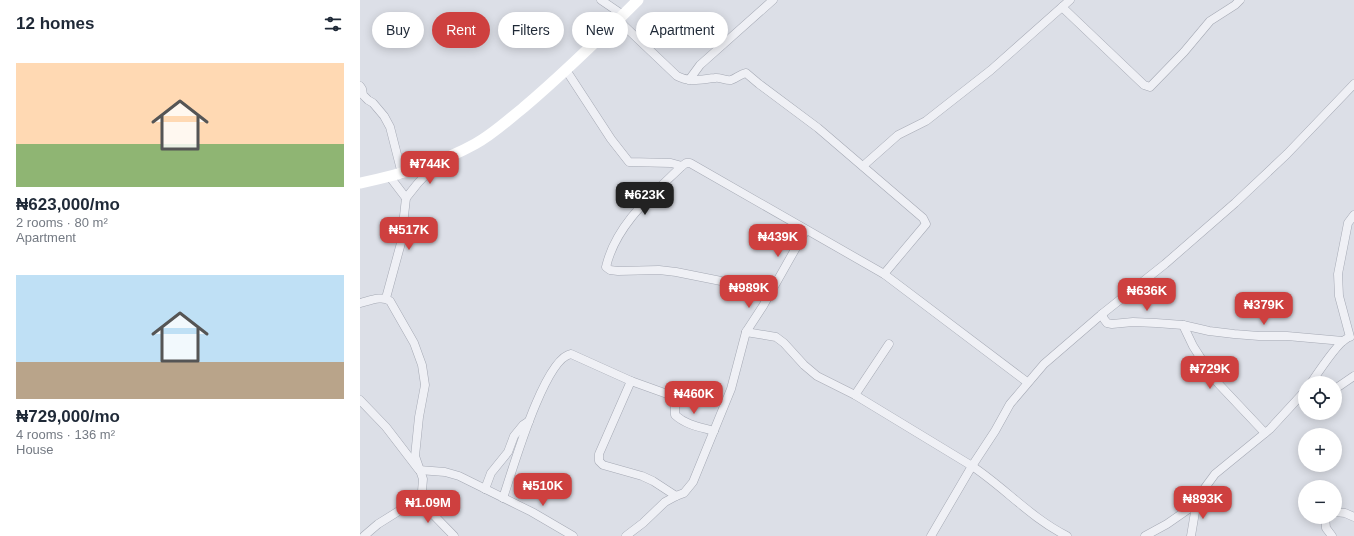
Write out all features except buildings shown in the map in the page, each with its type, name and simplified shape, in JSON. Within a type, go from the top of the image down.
[{"type":"main road","points":[[625,12],[638,0]]},
{"type":"main road","points":[[360,183],[402,174],[440,160],[475,144],[499,127],[566,70],[588,48]]},
{"type":"street","points":[[601,0],[614,12]]},
{"type":"street","points":[[689,80],[700,65],[773,0]]},
{"type":"street","points":[[863,166],[898,135],[926,121],[991,70],[1070,0]]},
{"type":"street","points":[[1062,7],[1144,84],[1150,87],[1184,52],[1210,20],[1235,5],[1240,0]]},
{"type":"street","points":[[628,25],[677,76],[683,79],[698,80],[717,77],[731,80],[741,74],[746,73],[818,128],[922,218],[926,224],[920,233],[884,274]]},
{"type":"street","points":[[566,70],[611,139],[629,162],[671,163],[682,166]]},
{"type":"street","points":[[931,536],[1010,404],[1027,382],[1044,364],[1102,314],[1165,264],[1235,203],[1287,154],[1354,84]]},
{"type":"street","points":[[360,86],[363,95],[373,103],[384,116],[390,127],[402,174]]},
{"type":"street","points":[[386,298],[400,243],[406,198],[440,160]]},
{"type":"street","points":[[768,296],[736,284],[676,272],[659,270],[610,270],[606,267],[609,253],[635,211],[682,166],[686,163],[690,164],[884,274],[1027,382]]},
{"type":"street","points":[[390,177],[406,198]]},
{"type":"street","points":[[1349,339],[1339,296],[1338,274],[1348,223],[1354,215]]},
{"type":"street","points":[[626,536],[643,523],[665,502],[684,493],[693,482],[731,389],[746,332],[806,230]]},
{"type":"street","points":[[360,303],[380,298],[386,298],[390,301],[414,343],[422,365],[425,385],[415,449],[415,456],[423,479],[422,490],[418,499],[363,534]]},
{"type":"street","points":[[1102,314],[1107,323],[1112,324],[1133,322],[1183,325],[1209,331],[1234,334],[1349,339]]},
{"type":"street","points":[[1183,325],[1193,346],[1214,379],[1265,434]]},
{"type":"street","points":[[746,332],[776,337],[817,376],[855,395],[972,466],[989,477],[1024,508],[1052,528],[1068,536]]},
{"type":"street","points":[[1317,376],[1349,339]]},
{"type":"street","points":[[855,395],[889,344]]},
{"type":"street","points":[[503,498],[536,403],[555,366],[567,354],[571,354],[631,381],[676,398],[674,410],[675,415],[686,423],[714,431]]},
{"type":"street","points":[[1342,384],[1354,376]]},
{"type":"street","points":[[631,381],[599,454],[599,462],[604,465],[642,476],[653,481],[676,496]]},
{"type":"street","points":[[360,400],[386,427],[419,470],[445,472],[459,476],[532,512],[573,536]]},
{"type":"street","points":[[1145,536],[1175,520],[1190,508],[1215,474],[1265,434],[1298,401]]},
{"type":"street","points":[[485,489],[491,473],[508,452],[514,436],[523,424],[529,421]]},
{"type":"street","points":[[418,499],[454,536]]},
{"type":"street","points":[[1191,536],[1197,500]]},
{"type":"street","points":[[1342,513],[1354,517]]},
{"type":"street","points":[[1326,524],[1326,528],[1332,536]]}]
